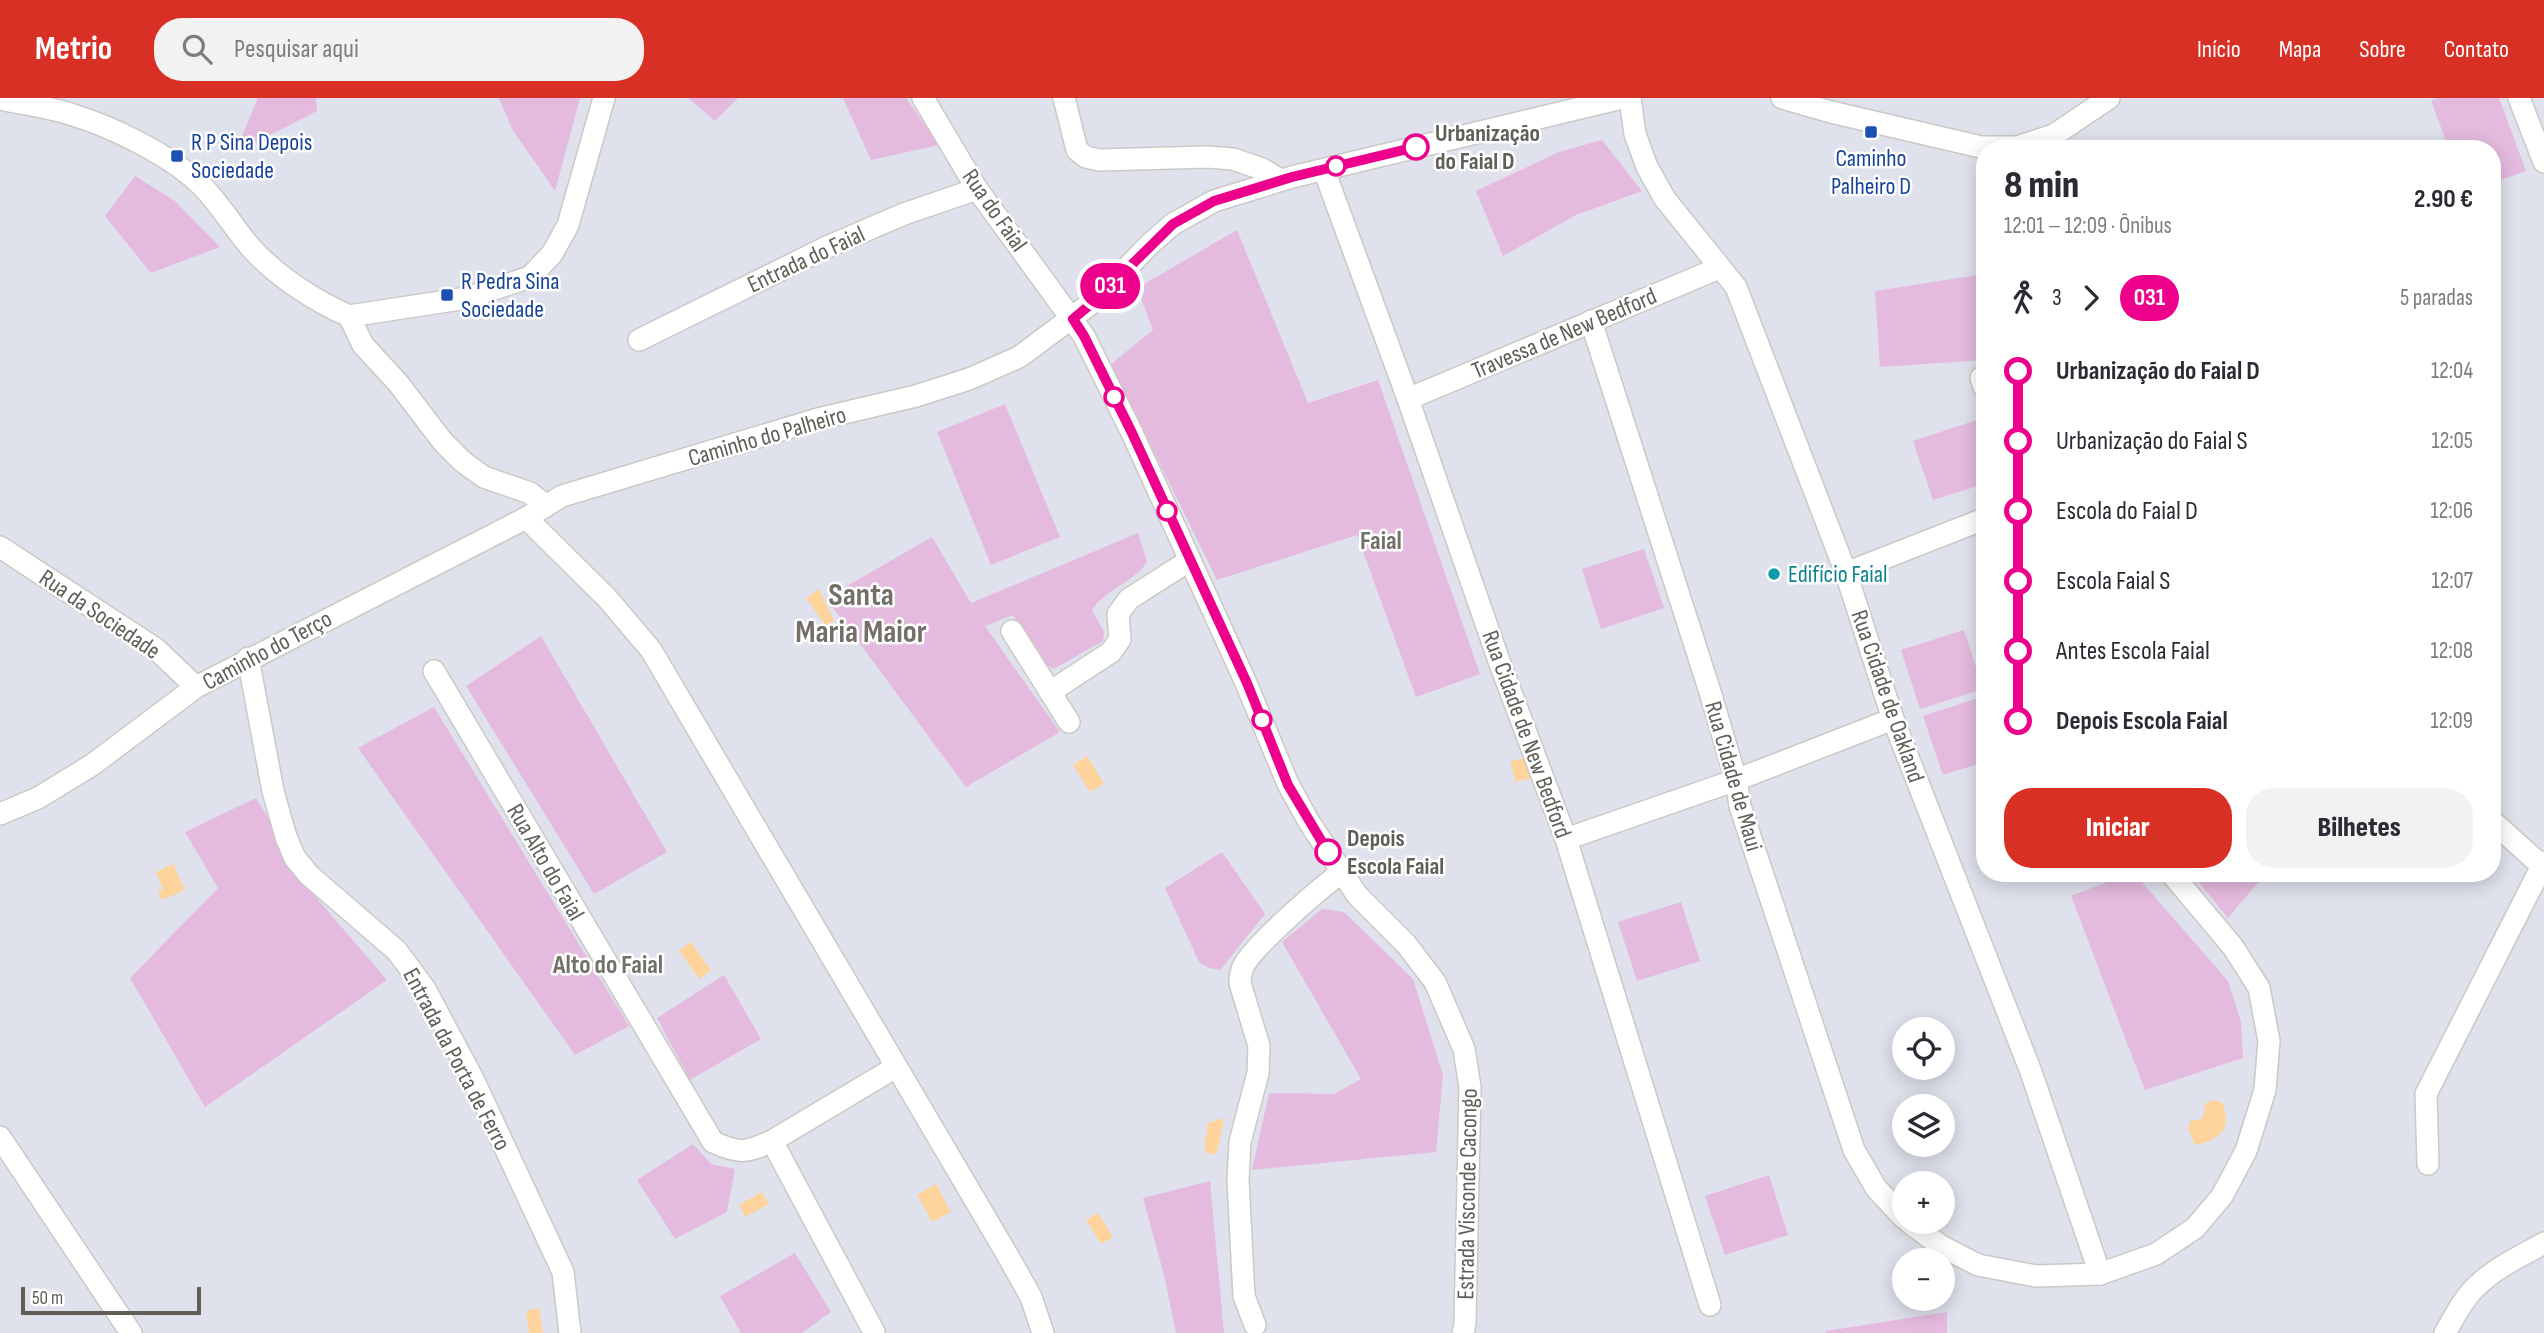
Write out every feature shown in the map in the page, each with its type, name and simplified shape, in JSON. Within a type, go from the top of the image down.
[{"type":"street","points":[[0,99],[73,115],[143,145],[173,162],[200,184],[252,249],[270,267],[332,308],[349,316],[467,299],[530,277],[552,254],[568,225],[604,98]]},
{"type":"street","name":"Rua do Faial","points":[[923,98],[977,190],[1073,319]]},
{"type":"street","points":[[1064,98],[1077,150],[1086,157],[1100,160],[1233,159],[1262,169],[1280,180]]},
{"type":"street","name":"Caminho do Palheiro","points":[[546,506],[580,489],[818,419],[916,396],[970,379],[1019,358],[1097,299],[1173,224],[1214,201],[1280,180],[1622,98]]},
{"type":"street","name":"Rua Cidade de Oakland","points":[[1630,98],[1636,134],[1647,167],[1665,199],[1736,287],[1846,573],[1893,719],[2031,1072],[2099,1274]]},
{"type":"street","points":[[1782,98],[1844,116],[1976,146]]},
{"type":"street","points":[[2058,140],[2109,98]]},
{"type":"street","points":[[2519,98],[2544,162]]},
{"type":"street","name":"Rua Cidade de New Bedford","points":[[1324,170],[1408,399],[1499,661],[1566,839],[1710,1306]]},
{"type":"street","name":"Entrada do Faial","points":[[639,340],[827,247],[904,214],[977,190]]},
{"type":"street","name":"Travessa de New Bedford","points":[[1408,399],[1719,268]]},
{"type":"street","points":[[349,316],[363,345],[398,383],[443,442],[463,463],[484,477],[530,493],[546,506]]},
{"type":"street","name":"Estrada Visconde Cacongo","points":[[1073,319],[1132,433],[1247,683],[1288,785],[1341,873],[1374,914],[1406,944],[1435,982],[1464,1049],[1470,1087],[1463,1333]]},
{"type":"street","name":"Rua Cidade de Maui","points":[[1591,321],[1712,695],[1736,779],[1740,806],[1854,1150],[1876,1188],[1892,1205]]},
{"type":"street","name":"Caminho do Terço","points":[[0,814],[38,798],[92,765],[196,687],[546,506]]},
{"type":"street","points":[[526,518],[607,598],[651,650],[1031,1297],[1043,1333]]},
{"type":"street","points":[[1846,573],[1976,522]]},
{"type":"street","name":"Rua da Sociedade","points":[[0,547],[156,649],[196,687]]},
{"type":"street","points":[[1050,692],[1111,653],[1120,639],[1118,614],[1129,599],[1190,560]]},
{"type":"street","points":[[1013,631],[1069,722]]},
{"type":"street","name":"Entrada da Porta de Ferro","points":[[248,658],[273,791],[295,858],[309,875],[397,951],[425,989],[473,1079],[563,1272],[570,1333]]},
{"type":"street","name":"Rua Alto do Faial","points":[[434,671],[713,1142],[741,1152],[752,1151],[896,1067]]},
{"type":"street","points":[[1566,839],[1736,779],[1893,719]]},
{"type":"street","points":[[2428,1164],[2427,1094],[2544,866],[2501,829]]},
{"type":"street","points":[[1255,1325],[1244,1296],[1238,1180],[1240,1142],[1258,1073],[1259,1046],[1240,983],[1241,974],[1244,965],[1260,947],[1324,885],[1341,873]]},
{"type":"street","points":[[1925,1234],[1941,1246],[1978,1265],[2036,1276],[2099,1274],[2156,1254],[2195,1228],[2222,1196],[2246,1151],[2265,1090],[2269,1041],[2259,988],[2233,947],[2179,882]]},
{"type":"street","points":[[0,1137],[131,1333]]},
{"type":"street","points":[[772,1141],[874,1332]]},
{"type":"street","points":[[2445,1333],[2465,1299],[2478,1284],[2497,1269],[2544,1243]]},
{"type":"shaded area","points":[[258,98],[316,98],[317,111],[254,143],[241,138]]},
{"type":"shaded area","points":[[499,98],[580,98],[555,191],[512,129]]},
{"type":"shaded area","points":[[688,98],[738,98],[715,121]]},
{"type":"shaded area","points":[[843,98],[906,98],[939,145],[871,160]]},
{"type":"shaded area","points":[[2438,98],[2499,98],[2526,171],[2501,180],[2501,140],[2446,140],[2431,101]]},
{"type":"shaded area","points":[[1602,140],[1642,191],[1576,215],[1503,256],[1476,191],[1559,152]]},
{"type":"shaded area","points":[[135,176],[175,201],[220,247],[151,273],[105,216]]},
{"type":"shaded area","points":[[1237,230],[1308,403],[1378,380],[1480,674],[1416,697],[1357,535],[1217,580],[1111,364],[1153,330],[1137,288]]},
{"type":"shaded area","points":[[1976,275],[1976,361],[1880,367],[1875,291]]},
{"type":"shaded area","points":[[1005,404],[1060,537],[991,565],[937,432]]},
{"type":"shaded area","points":[[1976,420],[1976,487],[1933,500],[1913,441]]},
{"type":"shaded area","points":[[1138,533],[1147,562],[1092,610],[1104,632],[1103,641],[1054,669],[1048,666],[1013,615],[985,626],[1060,732],[966,787],[826,598],[932,537],[971,603]]},
{"type":"shaded area","points":[[1644,549],[1664,608],[1601,629],[1582,569]]},
{"type":"shaded area","points":[[819,589],[834,621],[826,626],[806,598]]},
{"type":"shaded area","points":[[1964,630],[1976,667],[1976,691],[1920,709],[1901,650]]},
{"type":"shaded area","points":[[541,636],[667,852],[594,894],[466,686]]},
{"type":"shaded area","points":[[1976,699],[1976,765],[1943,775],[1923,716]]},
{"type":"shaded area","points":[[434,707],[629,1026],[575,1055],[358,748]]},
{"type":"shaded area","points":[[1087,756],[1104,784],[1090,792],[1073,765]]},
{"type":"shaded area","points":[[1525,757],[1531,778],[1516,782],[1510,762]]},
{"type":"shaded area","points":[[256,798],[314,895],[387,980],[205,1107],[130,978],[218,888],[185,832]]},
{"type":"shaded area","points":[[1222,852],[1265,914],[1220,970],[1199,962],[1165,888]]},
{"type":"shaded area","points":[[173,864],[185,890],[162,900],[158,892],[163,889],[156,872]]},
{"type":"shaded area","points":[[2108,882],[2142,882],[2228,981],[2241,1022],[2243,1058],[2145,1090],[2071,896]]},
{"type":"shaded area","points":[[2198,882],[2258,882],[2228,918]]},
{"type":"shaded area","points":[[1681,902],[1700,961],[1637,981],[1618,922]]},
{"type":"shaded area","points":[[1322,909],[1344,912],[1413,979],[1443,1075],[1436,1152],[1252,1170],[1269,1093],[1334,1094],[1361,1079],[1282,942]]},
{"type":"shaded area","points":[[691,942],[711,970],[699,979],[679,950]]},
{"type":"shaded area","points":[[724,975],[761,1039],[690,1080],[657,1018]]},
{"type":"shaded area","points":[[2214,1100],[2223,1103],[2225,1126],[2215,1138],[2195,1145],[2188,1129],[2191,1120],[2200,1120],[2205,1112],[2204,1104]]},
{"type":"shaded area","points":[[1224,1118],[1217,1152],[1210,1155],[1204,1149],[1208,1123]]},
{"type":"shaded area","points":[[693,1144],[711,1164],[735,1169],[727,1212],[675,1239],[637,1180]]},
{"type":"shaded area","points":[[1769,1175],[1788,1235],[1725,1255],[1705,1196]]},
{"type":"shaded area","points":[[1210,1181],[1224,1333],[1176,1333],[1164,1275],[1143,1198]]},
{"type":"shaded area","points":[[936,1184],[951,1212],[932,1222],[917,1195]]},
{"type":"shaded area","points":[[762,1192],[769,1204],[745,1217],[739,1205]]},
{"type":"shaded area","points":[[1098,1213],[1113,1237],[1101,1244],[1086,1220]]},
{"type":"shaded area","points":[[795,1253],[831,1312],[802,1333],[741,1333],[720,1296]]},
{"type":"shaded area","points":[[539,1308],[543,1333],[529,1333],[526,1311]]},
{"type":"shaded area","points":[[1947,1312],[1947,1333],[1826,1333],[1826,1331]]},
{"type":"bus line","name":"031","points":[[1328,852],[1288,785],[1247,683],[1143,458],[1084,336],[1073,319],[1173,224],[1214,201],[1292,177],[1416,147]]},
{"type":"place","name":"Caminho Palheiro D","points":[[1871,132]]},
{"type":"place","name":"Urbanização do Faial D","points":[[1416,147]]},
{"type":"place","name":"R P Sina Depois Sociedade","points":[[177,156]]},
{"type":"place","name":"R Pedra Sina Sociedade","points":[[447,295]]},
{"type":"place","name":"Edifício Faial","points":[[1774,574]]},
{"type":"place","name":"Depois Escola Faial","points":[[1328,852]]},
{"type":"district","name":"Faial","points":[[1381,540]]},
{"type":"district","name":"Santa Maria Maior","points":[[861,612]]},
{"type":"district","name":"Alto do Faial","points":[[608,964]]}]
